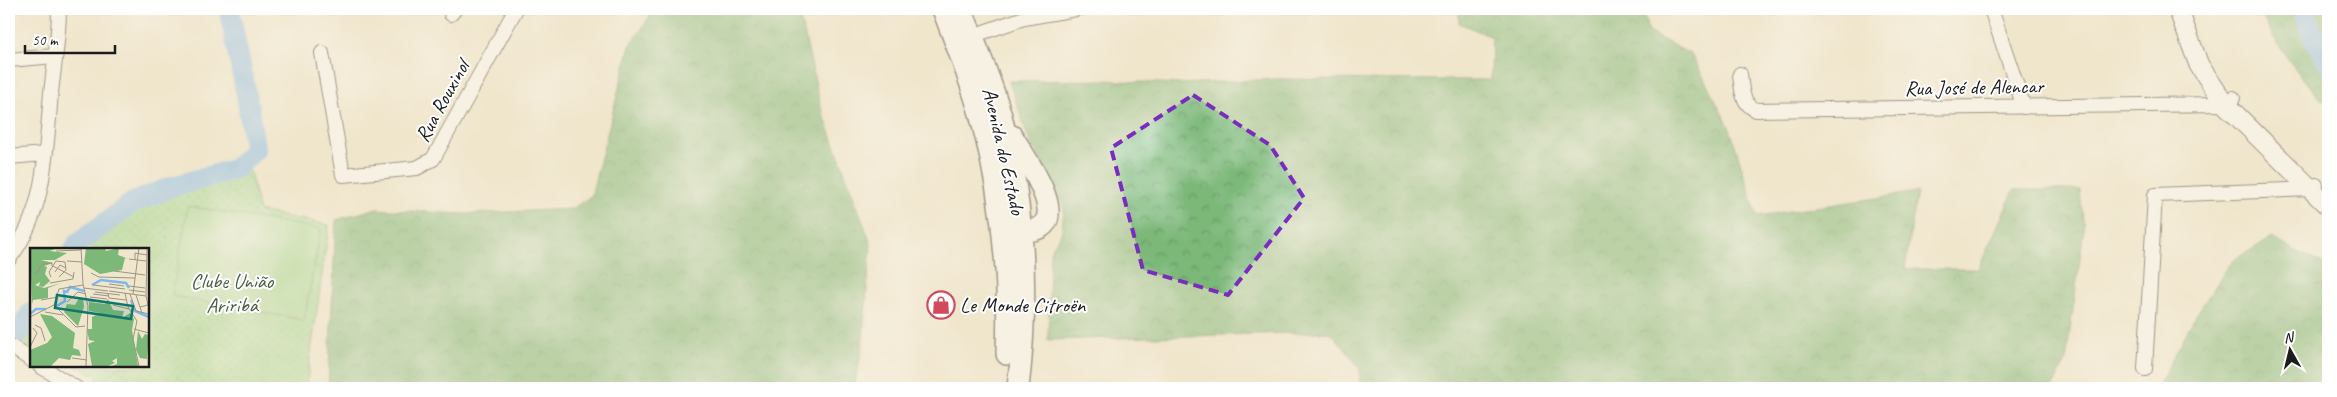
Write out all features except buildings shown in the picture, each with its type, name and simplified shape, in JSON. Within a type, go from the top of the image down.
[{"type":"main road","name":"Avenida do Estado","points":[[943,9],[981,116],[1002,223],[1009,314],[1004,388]]},
{"type":"main road","name":"Avenida do Estado","points":[[962,9],[1000,115],[1018,199],[1022,232],[1024,319],[1018,388]]},
{"type":"main road","points":[[2178,9],[2199,65],[2229,101],[2319,189],[2328,206]]},
{"type":"main road","points":[[2188,9],[2208,59],[2229,101]]},
{"type":"main road","points":[[1000,115],[1045,194],[1049,207],[1047,218],[1042,226],[1032,231],[1022,232],[1002,223]]},
{"type":"street","points":[[9,259],[32,219],[45,154],[59,9]]},
{"type":"street","name":"Rua Rouxinol","points":[[322,53],[343,175],[417,168],[433,159],[516,9]]},
{"type":"street","points":[[972,36],[1024,18],[1076,9]]},
{"type":"street","points":[[1991,9],[2024,107]]},
{"type":"street","points":[[9,60],[55,56]]},
{"type":"street","name":"Rua José de Alencar","points":[[1740,74],[1744,98],[1748,106],[1756,110],[2024,107],[2229,101]]},
{"type":"street","points":[[9,158],[45,154]]},
{"type":"street","points":[[2146,369],[2154,195],[2319,189]]},
{"type":"street","points":[[14,349],[30,359]]},
{"type":"street","points":[[42,367],[76,388]]},
{"type":"highlighted area","points":[[1193,95],[1270,145],[1304,198],[1228,295],[1143,270],[1111,148]]},
{"type":"green space","points":[[655,9],[796,9],[804,32],[821,107],[871,244],[862,349],[854,388],[328,388],[336,220],[374,209],[464,214],[572,209],[591,196],[630,46]]},
{"type":"green space","points":[[1459,9],[1643,9],[1648,32],[1692,55],[1730,129],[1757,216],[1917,192],[1905,269],[1978,269],[2014,190],[2080,190],[2084,229],[2066,361],[2052,388],[1359,388],[1360,368],[1331,332],[1048,340],[1050,252],[1062,231],[1064,207],[1038,154],[1031,146],[1009,81],[1103,80],[1179,84],[1274,79],[1491,80],[1492,37],[1459,23]]},
{"type":"green space","points":[[2259,9],[2327,9],[2328,106],[2289,60]]},
{"type":"green space","name":"Clube União Ariribá","points":[[249,168],[259,211],[329,225],[306,388],[93,388],[98,376],[76,367],[149,367],[149,248],[83,248],[134,208],[173,191]]},
{"type":"green space","points":[[188,206],[321,229],[304,320],[172,296]]},
{"type":"green space","points":[[2271,238],[2328,267],[2328,388],[2157,388],[2196,315],[2232,261]]},
{"type":"green space","points":[[30,326],[30,352],[18,344]]},
{"type":"waterway","points":[[75,248],[78,243],[132,203],[171,187],[235,169],[255,150],[247,98],[229,9]]},
{"type":"waterway","points":[[2303,9],[2313,37],[2328,62]]},
{"type":"waterway","points":[[9,349],[30,315]]},
{"type":"place","name":"Le Monde Citroën","points":[[941,305]]}]
